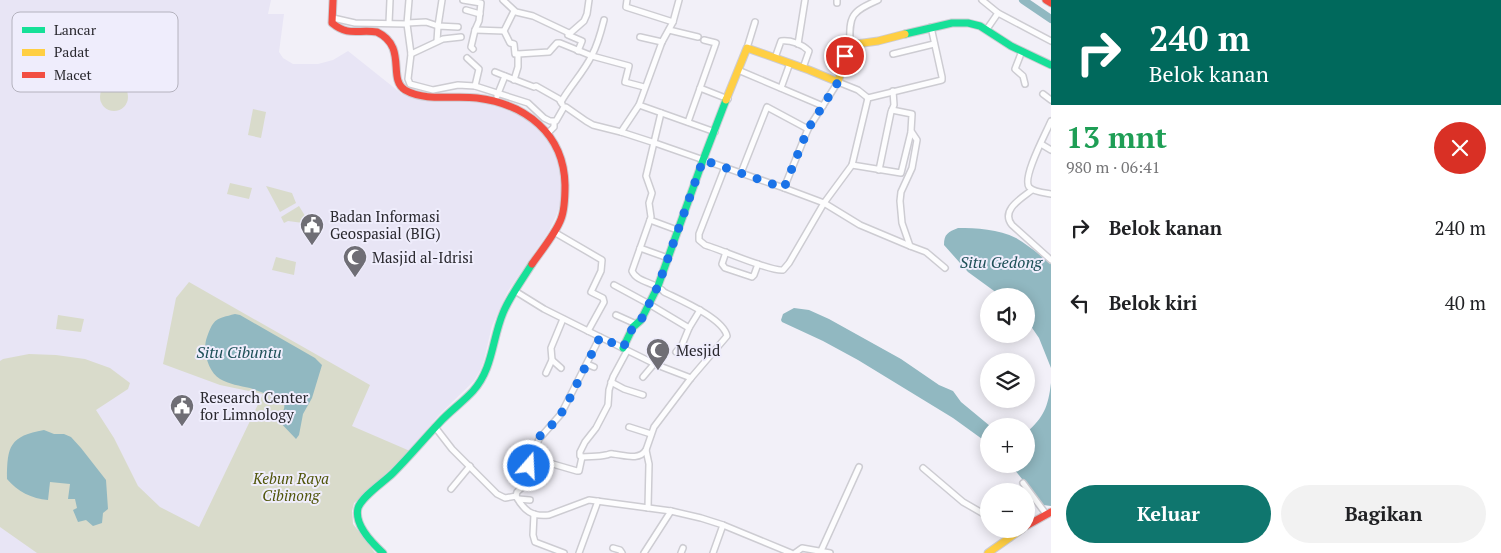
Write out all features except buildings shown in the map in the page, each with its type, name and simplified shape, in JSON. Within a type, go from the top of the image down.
[{"type":"main road","points":[[333,0],[332,24],[346,32],[379,33],[384,36],[396,56],[396,77],[400,87],[410,92],[434,97],[497,98],[523,112],[549,132],[560,152],[565,167],[564,208],[561,219],[515,291],[500,321],[487,370],[480,382],[435,427],[409,457],[359,505],[357,517],[360,524],[375,546],[383,553]]},
{"type":"main road","points":[[1046,0],[1051,3]]},
{"type":"main road","points":[[625,349],[636,324],[641,320],[658,286],[703,160],[747,48],[838,82],[846,52],[850,45],[878,41],[952,23],[968,23],[987,30],[1003,41],[1051,65]]},
{"type":"main road","points":[[1035,521],[1048,513]]},
{"type":"main road","points":[[989,552],[1010,538]]},
{"type":"street","points":[[389,23],[390,0]]},
{"type":"street","points":[[409,0],[407,23],[411,54],[408,80],[410,84],[433,90],[458,85],[474,86],[497,98],[528,103],[544,118],[554,122]]},
{"type":"street","points":[[437,41],[442,0]]},
{"type":"street","points":[[463,0],[481,3],[480,21],[474,30],[471,45],[473,49]]},
{"type":"street","points":[[502,0],[514,11],[533,16],[569,33],[570,36],[583,42],[578,51]]},
{"type":"street","points":[[569,33],[584,22],[589,0]]},
{"type":"street","points":[[626,0],[626,7],[673,22]]},
{"type":"street","points":[[621,132],[639,105],[662,42],[673,22],[679,0]]},
{"type":"street","points":[[798,44],[805,0]]},
{"type":"street","points":[[850,45],[850,26],[854,13],[862,6],[878,0]]},
{"type":"street","points":[[982,0],[998,13],[1051,41]]},
{"type":"street","points":[[466,10],[480,14]]},
{"type":"street","points":[[504,31],[514,11]]},
{"type":"street","points":[[987,30],[998,13]]},
{"type":"street","points":[[332,18],[355,22],[426,22],[438,26],[458,27]]},
{"type":"street","points":[[549,132],[554,127],[554,122],[557,121],[568,90],[592,56],[604,20]]},
{"type":"street","points":[[747,48],[755,22]]},
{"type":"street","points":[[868,98],[942,80],[931,27]]},
{"type":"street","points":[[474,30],[504,31]]},
{"type":"street","points":[[669,30],[698,37]]},
{"type":"street","points":[[504,31],[510,43],[514,44],[514,54],[549,52],[557,43],[592,56],[628,66],[625,82],[644,87]]},
{"type":"street","points":[[411,54],[437,41],[461,37]]},
{"type":"street","points":[[640,37],[662,42]]},
{"type":"street","points":[[688,122],[716,43],[704,40]]},
{"type":"street","points":[[775,58],[781,41],[798,44],[810,51],[803,68]]},
{"type":"street","points":[[893,54],[934,44]]},
{"type":"street","points":[[1022,51],[1016,69],[1024,76],[1025,84]]},
{"type":"street","points":[[514,80],[518,67],[518,54]]},
{"type":"street","points":[[467,58],[479,69],[474,86]]},
{"type":"street","points":[[781,88],[790,63]]},
{"type":"street","points":[[738,70],[824,106]]},
{"type":"street","points":[[495,72],[534,87],[536,86],[553,95],[589,124],[655,143],[824,203],[860,225],[926,252],[944,268]]},
{"type":"street","points":[[497,98],[505,76]]},
{"type":"street","points":[[784,188],[808,129],[838,82],[858,90],[868,98]]},
{"type":"street","points":[[700,88],[728,99]]},
{"type":"street","points":[[879,170],[894,102],[893,91]]},
{"type":"street","points":[[1043,94],[1051,100]]},
{"type":"street","points":[[725,168],[698,237],[699,240],[702,244],[758,264],[779,271],[785,269],[824,203],[852,164],[868,98]]},
{"type":"street","points":[[639,105],[715,132]]},
{"type":"street","points":[[741,173],[766,107],[808,129]]},
{"type":"street","points":[[852,164],[901,173],[911,132],[912,114],[892,110]]},
{"type":"street","points":[[582,457],[604,456],[611,453],[624,456],[643,454],[654,427],[691,378],[727,336],[723,328],[700,310],[633,274],[632,268],[650,220],[649,203],[652,193],[646,176],[661,113]]},
{"type":"street","points":[[1051,121],[1029,173],[1027,184],[1032,190],[1051,194]]},
{"type":"street","points":[[910,246],[902,223],[900,201],[901,192],[912,168],[917,142],[911,132]]},
{"type":"street","points":[[1041,144],[1051,150]]},
{"type":"street","points":[[1032,190],[1011,207],[1008,219],[1012,225],[1051,260]]},
{"type":"street","points":[[650,220],[677,230]]},
{"type":"street","points":[[554,232],[602,260],[601,271],[591,292],[604,298],[604,302],[588,331]]},
{"type":"street","points":[[640,248],[668,258]]},
{"type":"street","points":[[726,252],[722,264],[725,268],[752,277],[758,264]]},
{"type":"street","points":[[614,286],[650,304],[689,328]]},
{"type":"street","points":[[515,291],[563,319],[654,364],[691,378]]},
{"type":"street","points":[[676,352],[682,345],[689,328],[700,310]]},
{"type":"street","points":[[616,315],[636,324]]},
{"type":"street","points":[[546,373],[552,360],[552,345],[563,319]]},
{"type":"street","points":[[600,337],[561,414],[539,439],[529,465],[525,486],[517,492],[517,498],[524,509],[534,514],[550,515],[587,500],[671,511],[723,524],[791,553]]},
{"type":"street","points":[[532,458],[568,470],[578,471],[582,457],[580,452],[608,405],[612,382],[625,349]]},
{"type":"street","points":[[552,360],[561,368]]},
{"type":"street","points":[[587,364],[594,367]]},
{"type":"street","points":[[643,376],[654,364]]},
{"type":"street","points":[[612,382],[624,389],[643,395]]},
{"type":"street","points":[[435,427],[452,449],[497,494],[505,498],[530,500]]},
{"type":"street","points":[[630,427],[651,434]]},
{"type":"street","points":[[646,450],[648,464],[648,508]]},
{"type":"street","points":[[452,489],[470,466]]},
{"type":"street","points":[[821,552],[859,467]]},
{"type":"street","points":[[923,468],[963,502],[980,512]]},
{"type":"street","points":[[1035,497],[1048,513]]},
{"type":"street","points":[[579,553],[598,501]]},
{"type":"street","points":[[644,553],[671,511]]},
{"type":"street","points":[[534,514],[533,535],[535,542],[564,553]]},
{"type":"street","points":[[713,553],[723,524]]},
{"type":"street","points":[[613,548],[620,550],[622,553]]},
{"type":"street","points":[[794,553],[802,548],[830,553]]},
{"type":"shaded area","points":[[0,0],[271,0],[268,14],[284,14],[279,52],[283,58],[293,64],[318,64],[333,60],[348,51],[402,94],[431,101],[473,100],[487,102],[521,116],[545,136],[554,151],[561,174],[562,197],[557,214],[548,233],[508,291],[492,326],[484,360],[474,381],[439,415],[410,451],[354,503],[352,511],[353,524],[375,553],[0,553]]},
{"type":"green space","points":[[101,92],[127,92],[127,102],[119,110],[109,110],[101,102]]},
{"type":"green space","points":[[253,109],[266,112],[261,138],[248,135]]},
{"type":"green space","points":[[230,183],[252,188],[249,199],[227,194]]},
{"type":"green space","points":[[266,186],[292,193],[296,203],[280,212]]},
{"type":"green space","points":[[299,206],[310,224],[304,228],[303,223],[288,221],[284,223],[281,217]]},
{"type":"green space","points":[[276,257],[296,262],[294,275],[272,270]]},
{"type":"green space","name":"Kebun Raya Cibinong","points":[[189,282],[370,385],[352,426],[410,451],[354,503],[352,511],[353,524],[375,553],[37,553],[0,527],[0,361],[29,354],[85,359],[110,368],[130,383],[128,389],[96,410],[114,438],[138,486],[160,507],[199,527],[263,394],[220,385],[163,364],[176,298]]},
{"type":"green space","points":[[58,315],[84,319],[81,332],[56,329]]},
{"type":"water","name":"Situ Gedong","points":[[958,228],[972,228],[1009,235],[1025,244],[1051,264],[1051,368],[1035,332],[1035,288],[990,288],[968,272],[944,245],[947,234]]},
{"type":"water","points":[[794,308],[809,310],[829,319],[901,359],[939,385],[953,391],[961,402],[980,418],[980,438],[953,418],[858,360],[782,322],[783,314]]},
{"type":"water","name":"Situ Cibuntu","points":[[235,314],[240,315],[315,358],[322,365],[312,398],[303,414],[299,435],[296,439],[276,418],[284,410],[283,400],[223,381],[216,376],[209,366],[205,348],[212,326],[216,320]]},
{"type":"water","points":[[1051,383],[1051,506],[1043,505],[1035,495],[1035,483],[1025,483],[1017,473],[1035,473],[1035,424],[1044,411]]},
{"type":"water","points":[[44,430],[71,437],[106,480],[108,509],[103,513],[102,523],[93,526],[86,520],[78,522],[73,510],[77,508],[75,499],[68,499],[70,484],[50,482],[48,500],[25,494],[7,479],[8,458],[13,444],[17,439],[33,432]]},
{"type":"waterway","points":[[1023,0],[1051,19]]},
{"type":"traffic: fast","points":[[905,34],[952,23],[968,23],[980,26],[1011,46],[1051,65]]},
{"type":"traffic: fast","points":[[623,348],[633,327],[641,320],[658,286],[726,100]]},
{"type":"traffic: fast","points":[[383,553],[369,539],[361,527],[357,514],[360,503],[393,473],[480,382],[485,373],[503,313],[532,264]]},
{"type":"traffic: slow","points":[[726,100],[747,48],[838,82],[849,45],[878,41],[905,34]]},
{"type":"traffic: slow","points":[[988,553],[1009,538]]},
{"type":"traffic: jam","points":[[333,0],[332,23],[344,30],[377,32],[386,38],[395,54],[397,78],[405,90],[422,96],[468,97],[495,101],[526,114],[539,124],[549,136],[558,150],[563,167],[565,185],[564,207],[556,230],[532,264]]},
{"type":"traffic: jam","points":[[1046,0],[1051,3]]},
{"type":"traffic: jam","points":[[1035,521],[1051,512]]},
{"type":"place","name":"Badan Informasi Geospasial (BIG)","points":[[312,246]]},
{"type":"place","name":"Masjid al-Idrisi","points":[[355,278]]},
{"type":"place","name":"Mesjid","points":[[658,371]]},
{"type":"place","name":"Research Center for Limnology","points":[[182,427]]},
{"type":"route","points":[[529,466],[540,436],[548,430],[561,414],[600,337],[623,348],[633,327],[641,320],[658,286],[703,160],[784,188],[808,129],[838,82],[845,56]]}]
